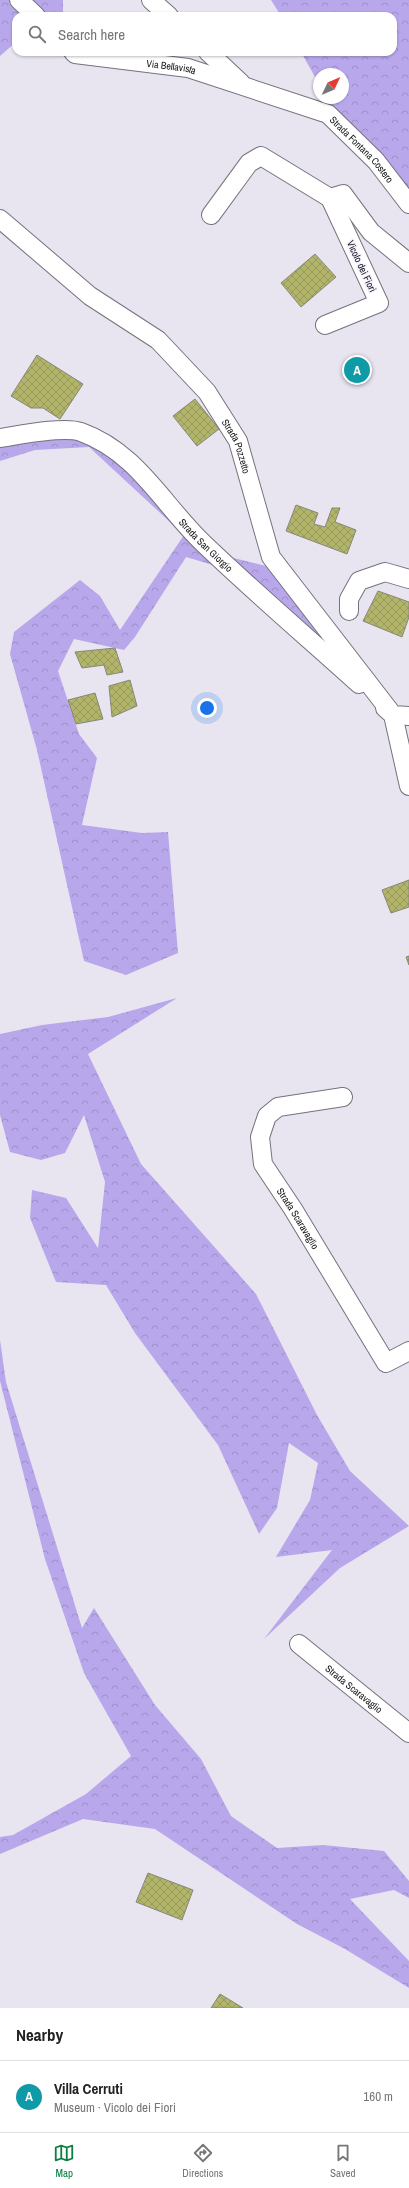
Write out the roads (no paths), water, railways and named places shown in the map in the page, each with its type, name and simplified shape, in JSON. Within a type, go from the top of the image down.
[{"type":"street","points":[[19,0],[32,12]]},
{"type":"street","points":[[151,0],[164,12]]},
{"type":"street","name":"Via Bellavista","points":[[91,56],[188,68],[328,114]]},
{"type":"street","name":"Via Bellavista","points":[[212,56],[245,86]]},
{"type":"street","name":"Strada Fontana Costero","points":[[328,114],[376,161],[409,204]]},
{"type":"street","points":[[211,215],[249,163],[261,156],[330,198],[343,194],[372,232],[409,263]]},
{"type":"street","name":"Vicolo dei Fiori","points":[[325,326],[379,304],[330,198]]},
{"type":"street","name":"Strada Pozzetto","points":[[0,219],[90,296],[158,340],[208,392],[238,441],[271,558],[401,716]]},
{"type":"street","name":"Strada San Giorgio","points":[[0,438],[53,431],[80,432],[107,444],[139,469],[202,542],[401,716]]},
{"type":"street","points":[[349,611],[349,599],[360,581],[385,572],[409,579]]},
{"type":"street","points":[[401,716],[409,786]]},
{"type":"street","name":"Strada Scaravaglio","points":[[344,1097],[278,1107],[267,1116],[260,1137],[263,1164],[293,1209],[386,1363],[409,1351]]},
{"type":"street","name":"Strada Scaravaglio","points":[[299,1644],[409,1733]]},
{"type":"place","name":"Villa Cerruti","points":[[357,370]]}]
